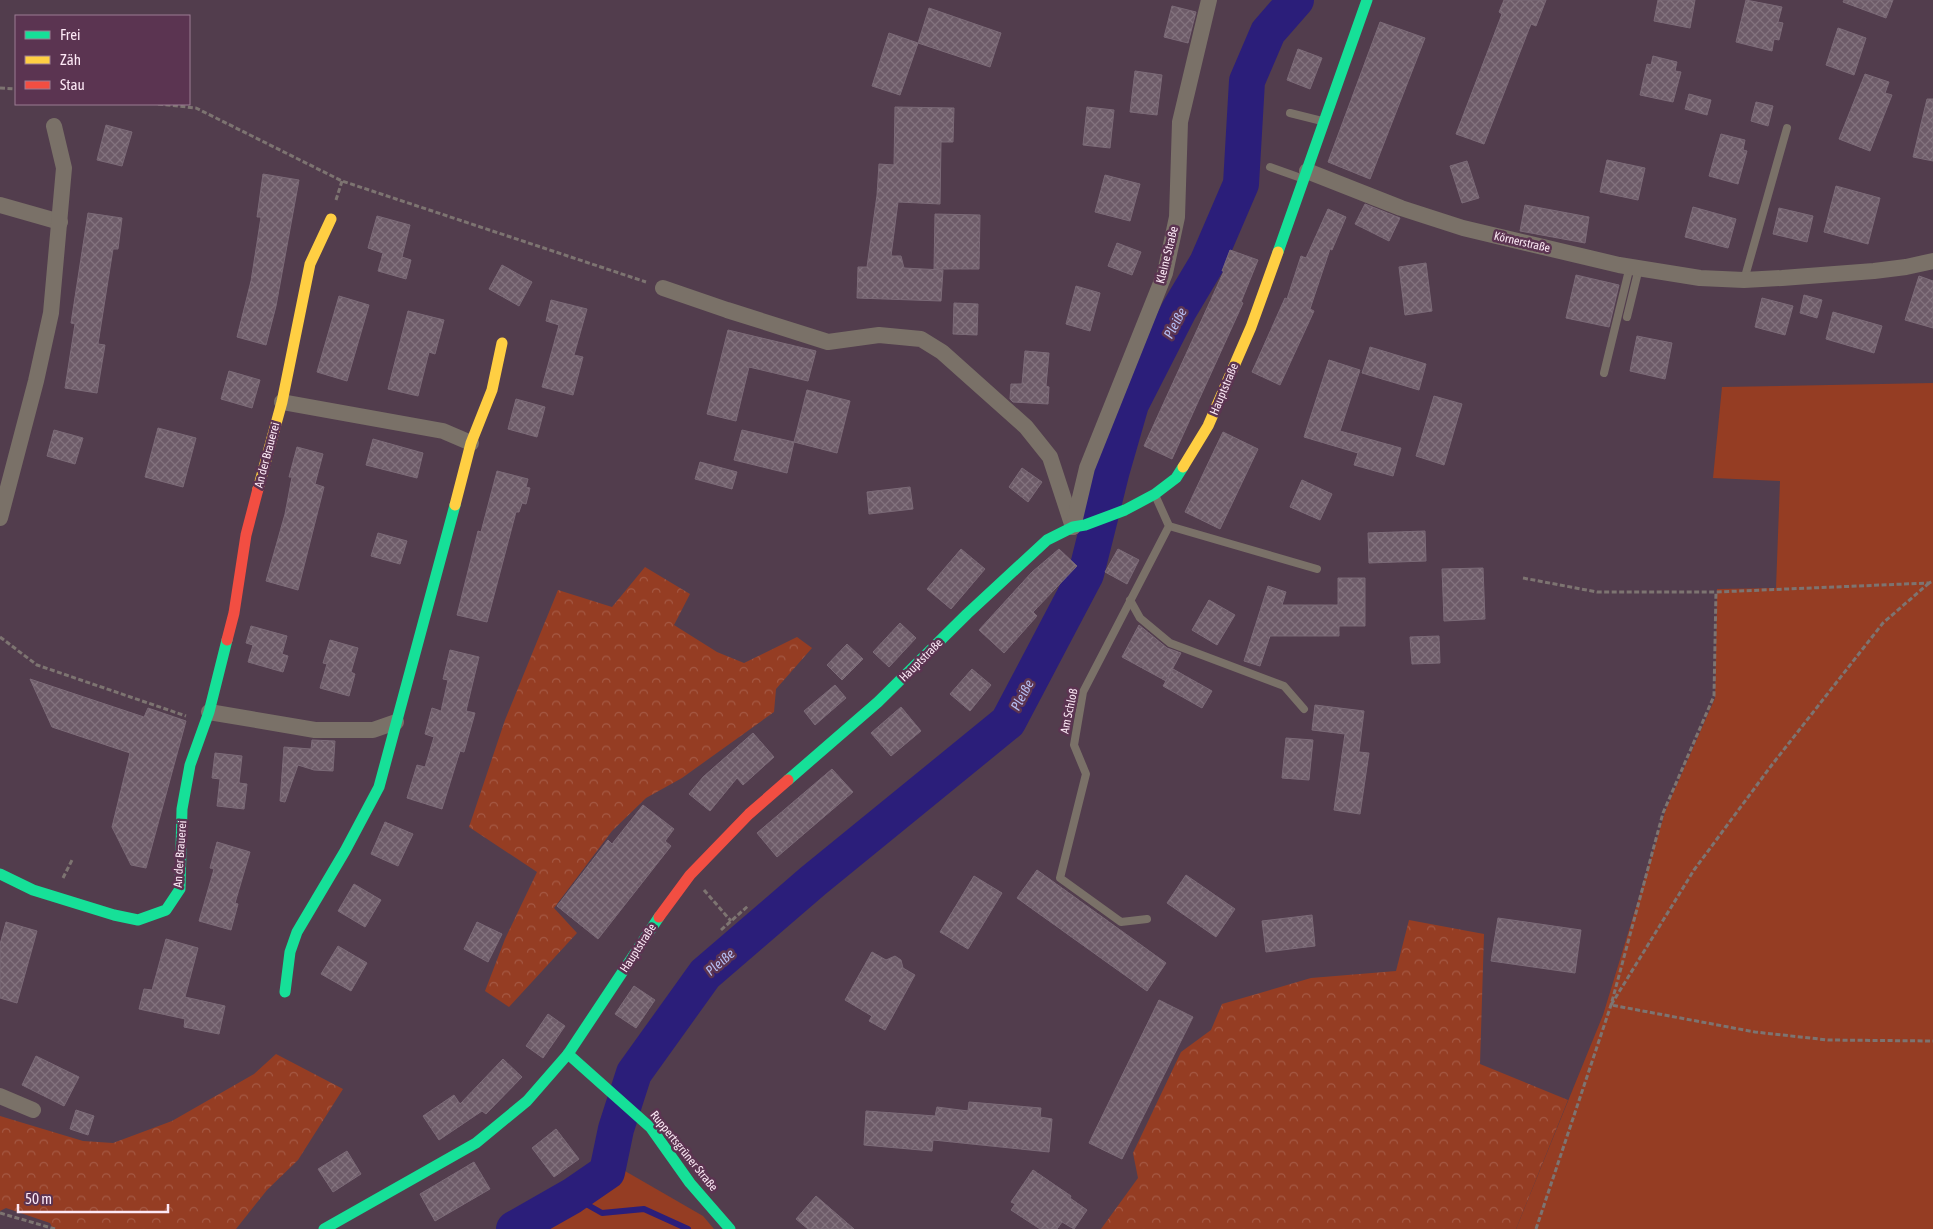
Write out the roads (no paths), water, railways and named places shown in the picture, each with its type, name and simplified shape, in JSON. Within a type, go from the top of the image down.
[{"type":"street","name":"Kleine Straße","points":[[1079,526],[1087,468],[1165,273],[1177,216],[1180,122],[1209,0]]},
{"type":"street","name":"Hauptstraße","points":[[324,1229],[476,1143],[527,1101],[568,1054],[657,919],[690,875],[749,814],[878,702],[967,614],[1047,540],[1079,526],[1125,510],[1155,494],[1176,478],[1208,426],[1251,328],[1367,0]]},
{"type":"street","points":[[0,518],[36,381],[51,313],[64,168],[54,126]]},
{"type":"street","name":"Körnerstraße","points":[[1306,175],[1464,228],[1635,267],[1700,278],[1744,280],[1874,271],[1933,261]]},
{"type":"street","points":[[0,205],[60,222]]},
{"type":"street","name":"An der Brauerei","points":[[0,874],[33,890],[114,915],[138,920],[166,910],[180,888],[182,809],[190,765],[207,717],[234,612],[246,535],[282,402],[310,264],[331,219]]},
{"type":"street","points":[[663,288],[828,342],[879,335],[921,339],[942,352],[1026,427],[1050,457],[1079,526]]},
{"type":"street","points":[[285,992],[290,952],[297,932],[345,851],[379,787],[441,553],[466,471],[472,443],[492,390],[502,344]]},
{"type":"street","points":[[282,402],[443,431],[472,443]]},
{"type":"street","points":[[207,717],[315,730],[373,730],[396,722]]},
{"type":"street","name":"Ruppertsgrüner Straße","points":[[568,1054],[651,1128],[690,1183],[730,1229]]},
{"type":"street","points":[[0,1096],[33,1110]]},
{"type":"lane","points":[[1290,113],[1324,121]]},
{"type":"lane","points":[[1744,280],[1787,128]]},
{"type":"lane","points":[[1270,167],[1306,175]]},
{"type":"lane","points":[[1627,317],[1635,267]]},
{"type":"lane","points":[[1604,372],[1635,267]]},
{"type":"lane","points":[[1155,494],[1169,526],[1317,569]]},
{"type":"lane","name":"Am Schloß","points":[[1147,919],[1121,922],[1060,878],[1086,774],[1074,745],[1083,692],[1169,526]]},
{"type":"lane","points":[[1130,600],[1140,618],[1170,643],[1284,686],[1304,709]]},
{"type":"waterway","name":"Pleiße","points":[[514,1229],[572,1196],[607,1172],[616,1129],[634,1073],[705,974],[813,881],[1008,722],[1086,574],[1131,404],[1179,310],[1207,263],[1241,184],[1247,81],[1268,32],[1296,0]]},
{"type":"waterway","points":[[572,1196],[602,1213],[644,1209],[688,1229]]}]
